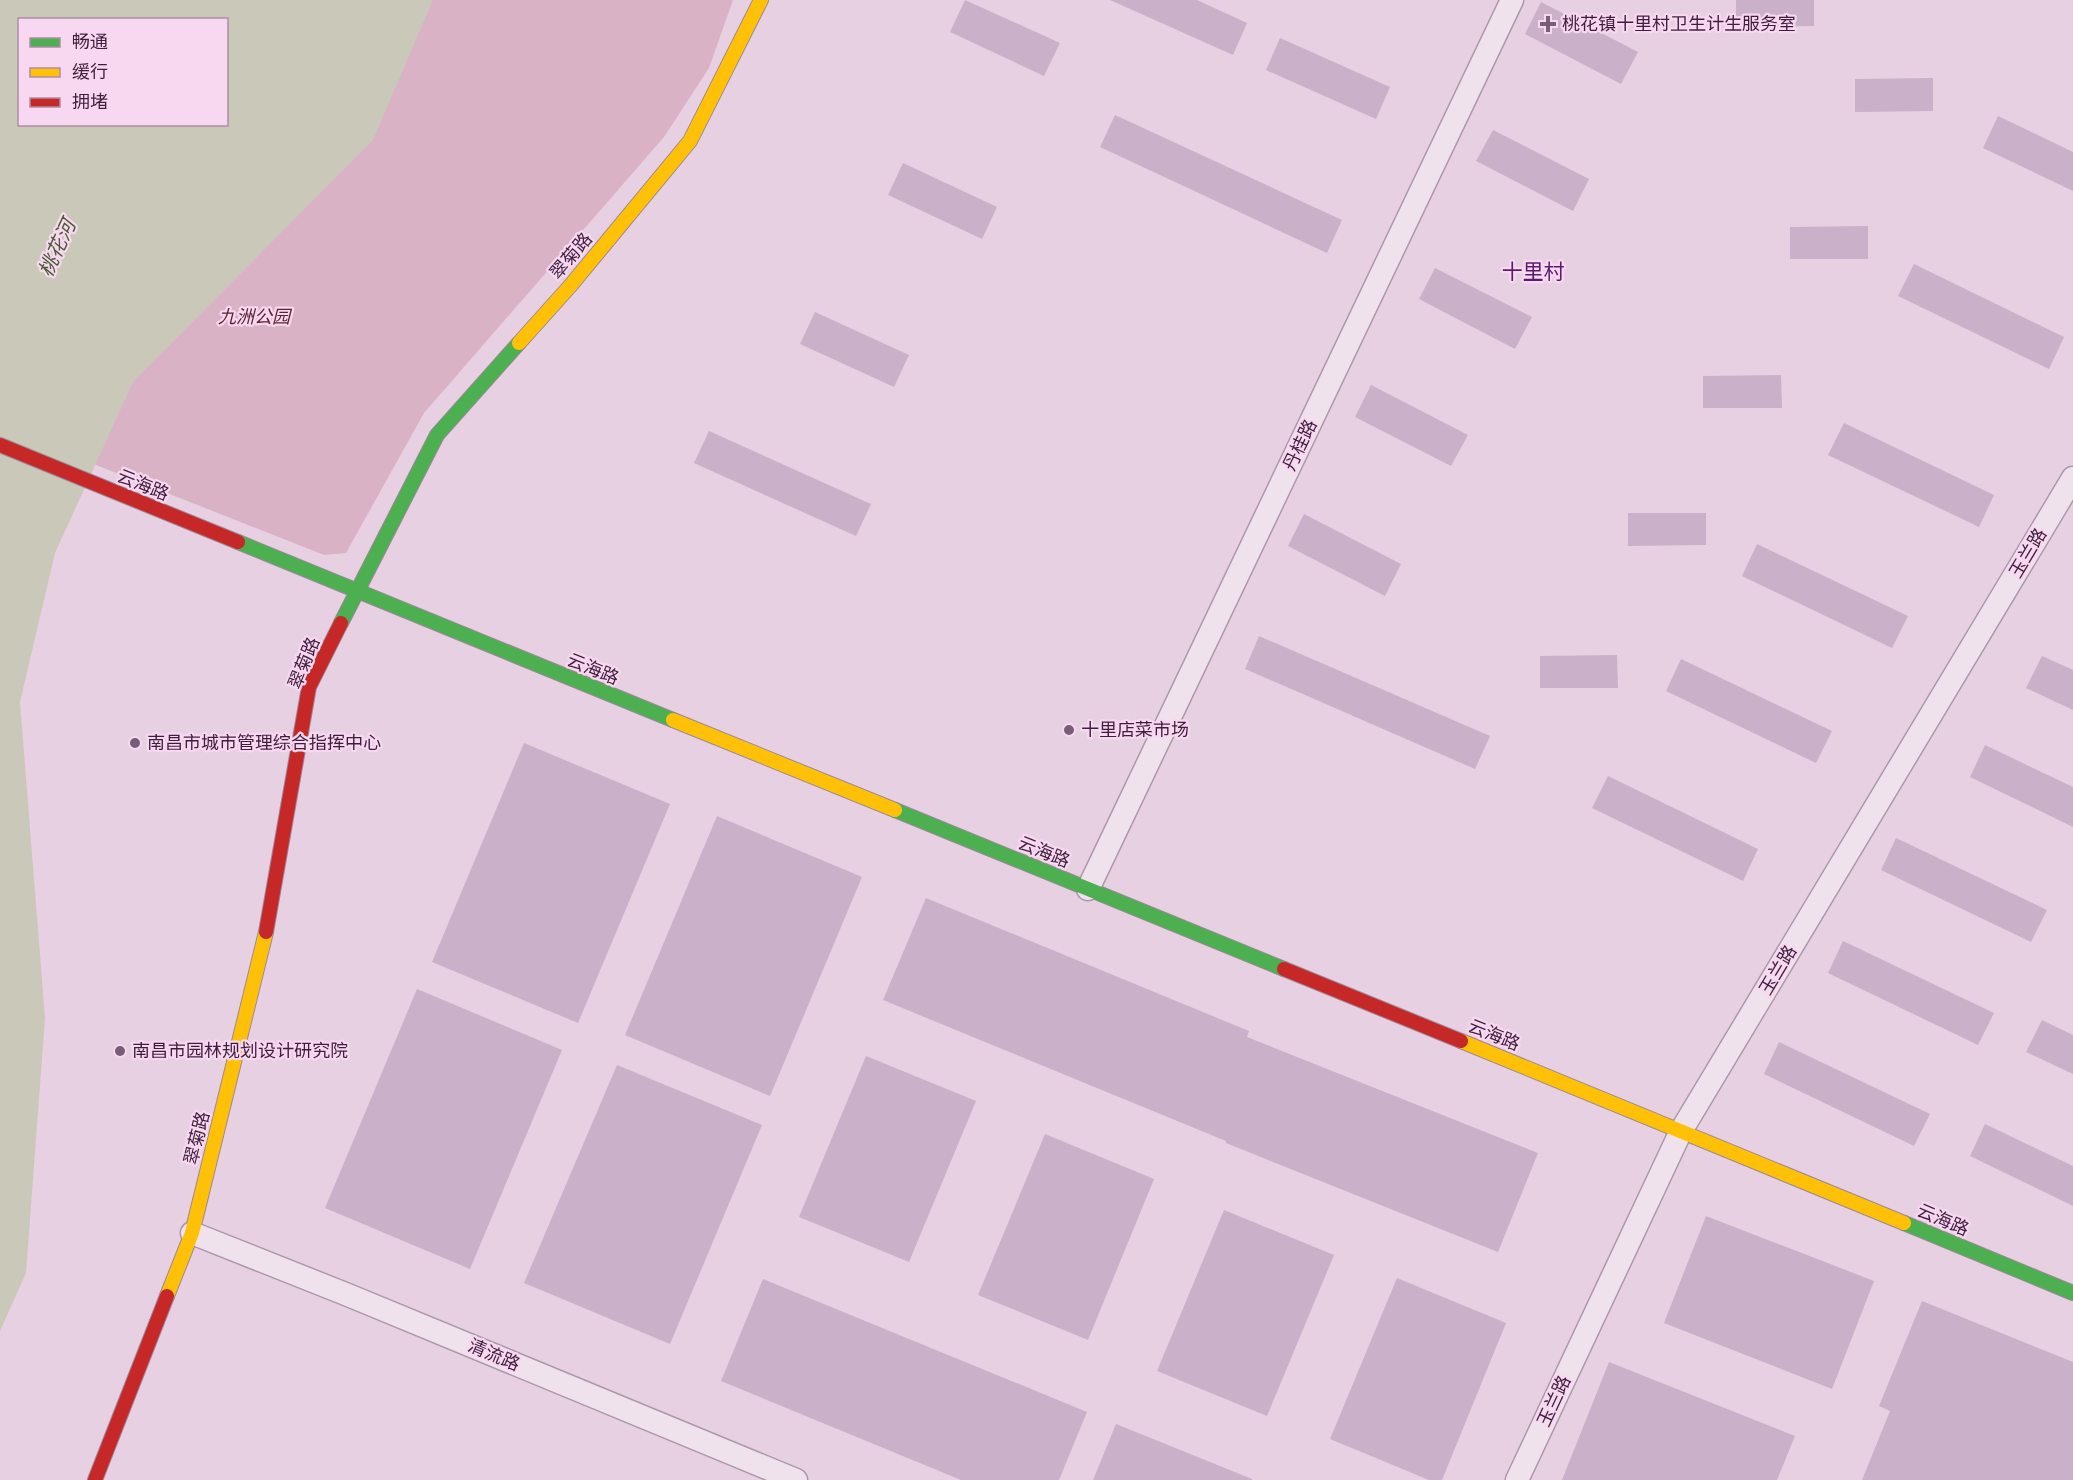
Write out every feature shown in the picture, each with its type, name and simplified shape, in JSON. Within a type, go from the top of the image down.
[{"type":"street","name":"翠菊路","points":[[95,1480],[192,1233],[271,911],[309,687],[437,435],[571,285],[690,141],[761,0]]},
{"type":"street","name":"丹桂路","points":[[1088,889],[1512,0]]},
{"type":"street","name":"云海路","points":[[0,445],[2073,1293]]},
{"type":"street","name":"玉兰路","points":[[1517,1480],[1681,1131],[2073,478]]},
{"type":"street","name":"清流路","points":[[192,1233],[348,1294],[796,1480]]},
{"type":"green space","name":"九洲公园","points":[[0,0],[733,0],[709,68],[664,137],[424,413],[346,553],[324,555],[0,427]]},
{"type":"water","name":"桃花河","points":[[0,0],[433,0],[373,140],[133,382],[55,553],[20,702],[45,1018],[26,1273],[0,1331]]},
{"type":"building","points":[[965,0],[1060,43],[1044,76],[950,32]]},
{"type":"building","points":[[1110,0],[1197,0],[1247,23],[1233,55]]},
{"type":"building","points":[[1736,0],[1814,0],[1814,26],[1736,27]]},
{"type":"building","points":[[1541,2],[1638,52],[1621,84],[1525,34]]},
{"type":"building","points":[[1280,38],[1390,87],[1376,119],[1266,70]]},
{"type":"building","points":[[1933,78],[1933,111],[1855,112],[1855,79]]},
{"type":"building","points":[[1115,115],[1342,220],[1327,253],[1100,147]]},
{"type":"building","points":[[1998,116],[2073,152],[2073,191],[1983,148]]},
{"type":"building","points":[[1493,130],[1589,179],[1573,211],[1476,161]]},
{"type":"building","points":[[903,163],[997,207],[982,239],[888,195]]},
{"type":"building","points":[[1868,226],[1868,259],[1790,259],[1790,227]]},
{"type":"building","points":[[1914,264],[2064,337],[2049,369],[1898,296]]},
{"type":"building","points":[[1435,268],[1532,317],[1515,349],[1419,299]]},
{"type":"building","points":[[815,312],[909,355],[894,387],[800,344]]},
{"type":"building","points":[[1781,375],[1782,408],[1703,408],[1703,376]]},
{"type":"building","points":[[1371,385],[1468,435],[1451,466],[1355,417]]},
{"type":"building","points":[[1844,423],[1994,495],[1979,527],[1828,455]]},
{"type":"building","points":[[709,431],[871,504],[856,536],[694,463]]},
{"type":"building","points":[[1628,513],[1706,513],[1706,545],[1628,546]]},
{"type":"building","points":[[1304,514],[1401,564],[1385,596],[1288,546]]},
{"type":"building","points":[[1757,544],[1908,616],[1892,648],[1742,576]]},
{"type":"building","points":[[1259,636],[1490,736],[1475,769],[1245,669]]},
{"type":"building","points":[[1617,655],[1618,688],[1540,688],[1540,656]]},
{"type":"building","points":[[2042,656],[2073,670],[2073,710],[2026,688]]},
{"type":"building","points":[[1681,659],[1832,731],[1816,763],[1666,691]]},
{"type":"building","points":[[524,743],[670,804],[578,1023],[432,962]]},
{"type":"building","points":[[1985,745],[2073,787],[2073,827],[1970,777]]},
{"type":"building","points":[[1608,776],[1758,849],[1743,881],[1592,808]]},
{"type":"building","points":[[717,816],[862,877],[770,1096],[625,1035]]},
{"type":"building","points":[[1896,838],[2047,910],[2031,942],[1881,870]]},
{"type":"building","points":[[926,898],[1249,1031],[1247,1037],[1538,1153],[1498,1252],[1226,1143],[1226,1141],[883,1000]]},
{"type":"building","points":[[1843,941],[1994,1013],[1978,1045],[1828,973]]},
{"type":"building","points":[[417,989],[562,1050],[470,1269],[325,1208]]},
{"type":"building","points":[[2042,1020],[2073,1035],[2073,1074],[2026,1052]]},
{"type":"building","points":[[1779,1042],[1930,1114],[1914,1146],[1764,1074]]},
{"type":"building","points":[[866,1056],[976,1101],[909,1262],[799,1217]]},
{"type":"building","points":[[617,1065],[762,1125],[670,1344],[524,1283]]},
{"type":"building","points":[[1985,1124],[2073,1166],[2073,1206],[1970,1156]]},
{"type":"building","points":[[1045,1134],[1154,1179],[1088,1340],[978,1295]]},
{"type":"building","points":[[1224,1210],[1334,1255],[1267,1416],[1157,1371]]},
{"type":"building","points":[[1706,1216],[1874,1281],[1832,1389],[1664,1323]]},
{"type":"building","points":[[1397,1278],[1506,1323],[1442,1480],[1429,1480],[1330,1439]]},
{"type":"building","points":[[763,1279],[1087,1412],[1059,1480],[961,1480],[721,1381]]},
{"type":"building","points":[[1922,1301],[2073,1362],[2073,1480],[1862,1480],[1890,1411],[1879,1406]]},
{"type":"building","points":[[1609,1362],[1795,1436],[1777,1480],[1562,1480]]},
{"type":"building","points":[[1116,1424],[1252,1479],[1252,1480],[1093,1480]]},
{"type":"traffic: fast","points":[[341,623],[437,435],[519,343]]},
{"type":"traffic: fast","points":[[238,542],[673,720]]},
{"type":"traffic: fast","points":[[895,810],[1284,969]]},
{"type":"traffic: fast","points":[[1904,1223],[2073,1293]]},
{"type":"traffic: slow","points":[[519,343],[571,285],[690,141],[761,0]]},
{"type":"traffic: slow","points":[[673,720],[895,810]]},
{"type":"traffic: slow","points":[[167,1296],[192,1233],[266,932]]},
{"type":"traffic: slow","points":[[1461,1041],[1904,1223]]},
{"type":"traffic: jam","points":[[0,445],[238,542]]},
{"type":"traffic: jam","points":[[266,932],[309,687],[341,623]]},
{"type":"traffic: jam","points":[[1284,969],[1461,1041]]},
{"type":"traffic: jam","points":[[95,1480],[167,1296]]},
{"type":"place","name":"桃花镇十里村卫生计生服务室","points":[[1548,24]]},
{"type":"place","name":"十里店菜市场","points":[[1069,730]]},
{"type":"place","name":"南昌市城市管理综合指挥中心","points":[[135,743]]},
{"type":"place","name":"南昌市园林规划设计研究院","points":[[120,1051]]},
{"type":"district","name":"十里村","points":[[1533,272]]}]
